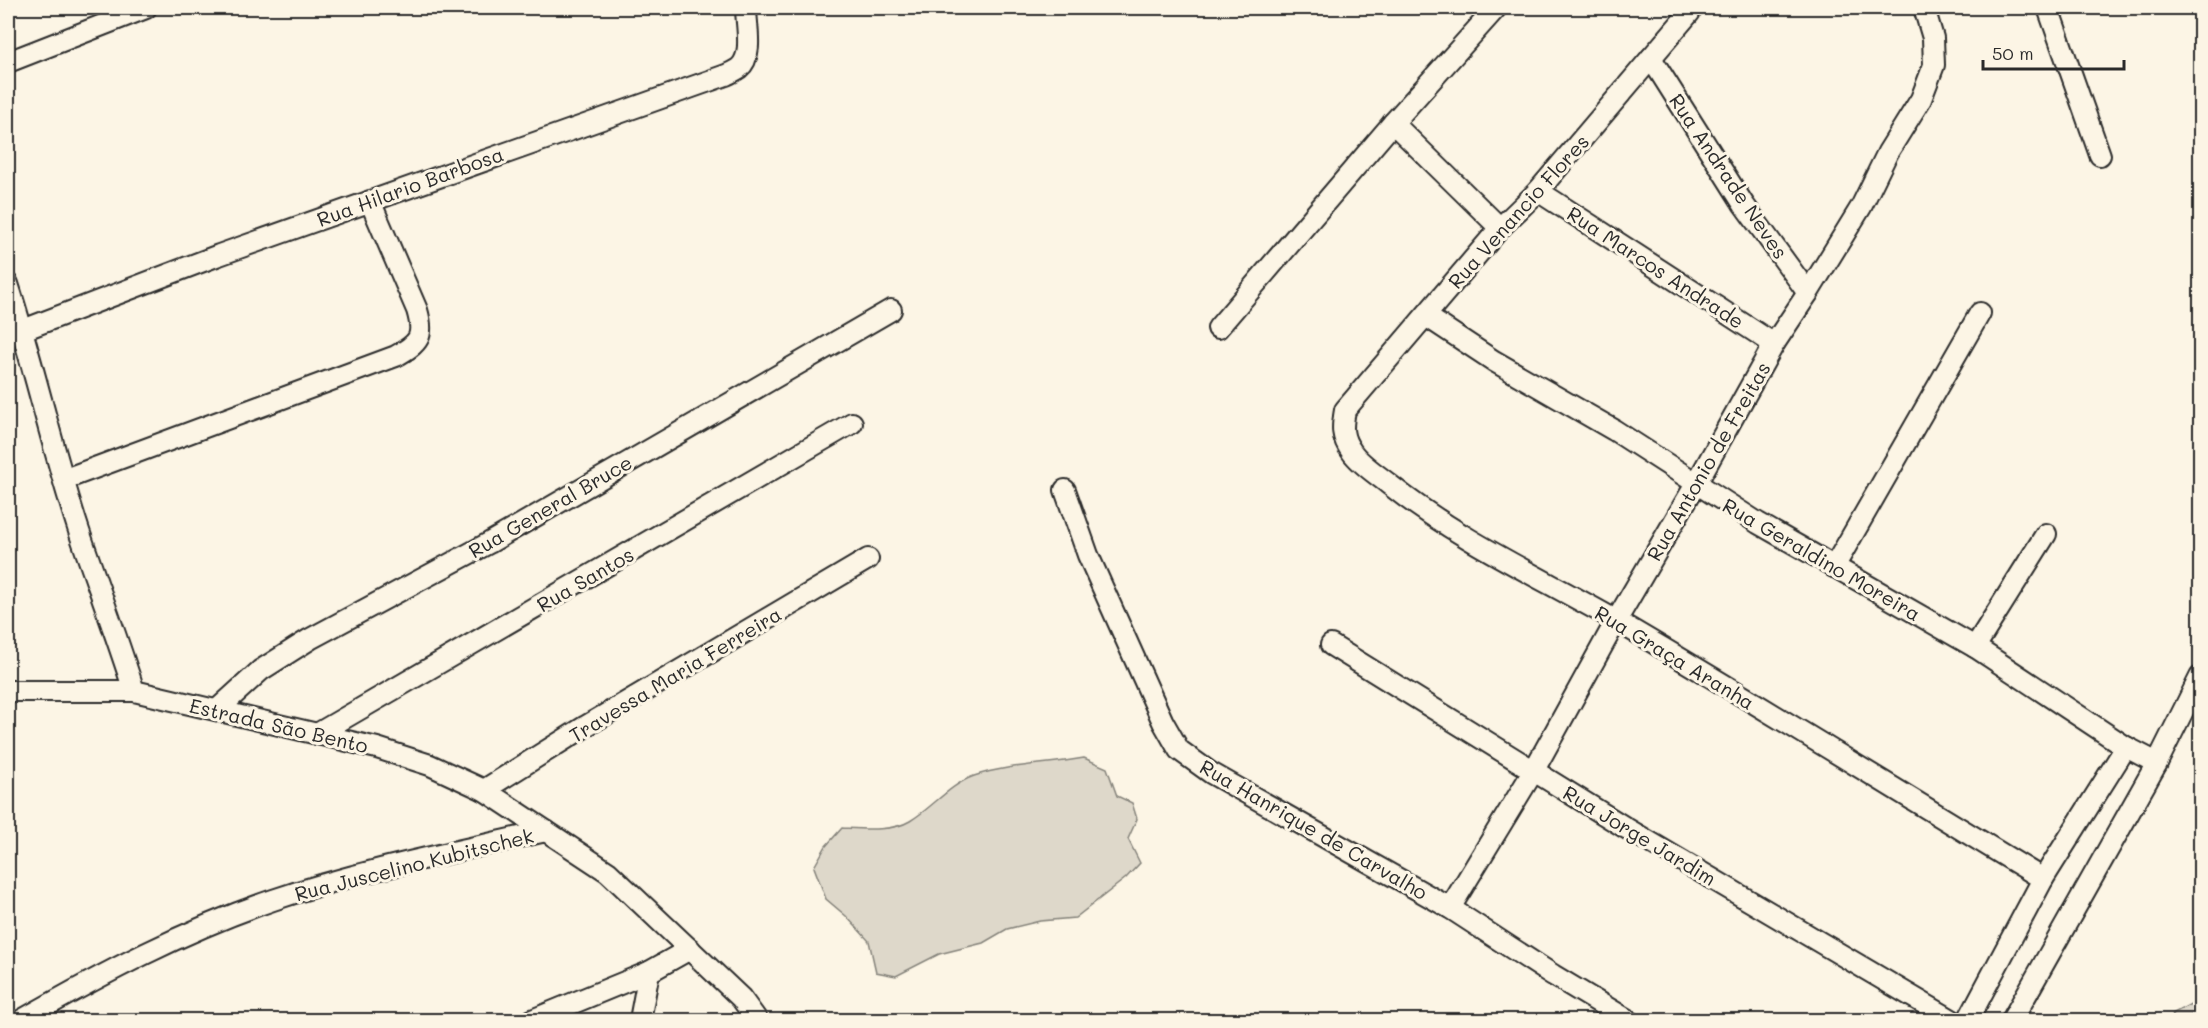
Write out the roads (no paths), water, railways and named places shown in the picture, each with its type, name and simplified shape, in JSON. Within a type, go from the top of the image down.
[{"type":"street","points":[[8,62],[146,8]]},
{"type":"street","name":"Rua Hilario Barbosa","points":[[22,330],[219,255],[726,75],[740,68],[745,59],[747,50],[746,8]]},
{"type":"street","points":[[1218,328],[1393,123],[1496,8]]},
{"type":"street","name":"Rua Antonio de Freitas","points":[[1450,908],[1534,770],[1774,344],[1861,207],[1888,152],[1921,99],[1934,65],[1933,38],[1924,8]]},
{"type":"street","points":[[2048,8],[2100,155]]},
{"type":"street","name":"Rua Venancio Flores","points":[[1345,410],[1500,228],[1538,191],[1690,12]]},
{"type":"street","name":"Rua Andrade Neves","points":[[1651,58],[1744,206],[1808,293]]},
{"type":"street","points":[[1393,123],[1500,228]]},
{"type":"street","name":"Rua Marcos Andrade","points":[[1538,191],[1774,344]]},
{"type":"street","points":[[65,479],[396,356],[415,345],[421,333],[422,324],[370,201]]},
{"type":"street","points":[[8,284],[79,530],[134,691]]},
{"type":"street","name":"Rua General Bruce","points":[[217,710],[261,670],[310,639],[489,543],[891,310]]},
{"type":"street","points":[[1834,567],[1980,314]]},
{"type":"street","name":"Rua Geraldino Moreira","points":[[1426,316],[1494,361],[1614,430],[1696,484],[1834,567],[1975,647],[2126,747],[2157,763]]},
{"type":"street","name":"Rua Graça Aranha","points":[[1345,410],[1342,428],[1353,453],[1415,504],[1469,538],[1616,621],[2043,879]]},
{"type":"street","name":"Rua Santos","points":[[317,734],[852,423]]},
{"type":"street","name":"Rua Hanrique de Carvalho","points":[[1065,490],[1101,587],[1163,722],[1179,750],[1211,773],[1450,908],[1553,975],[1629,1020]]},
{"type":"street","points":[[1975,647],[2046,534]]},
{"type":"street","name":"Travessa Maria Ferreira","points":[[484,790],[586,726],[868,559]]},
{"type":"street","name":"Rua Jorge Jardim","points":[[1331,645],[1626,828],[1952,1020]]},
{"type":"street","points":[[2012,1020],[2157,763],[2200,677]]},
{"type":"street","name":"Estrada São Bento","points":[[8,691],[134,691],[377,748],[430,765],[484,790],[608,872],[741,998],[757,1020]]},
{"type":"street","points":[[1968,1020],[2043,879],[2126,747]]},
{"type":"street","name":"Rua Juscelino Kubitschek","points":[[22,1020],[118,968],[201,928],[271,901],[350,876],[546,831]]},
{"type":"street","points":[[532,1020],[649,972],[690,949]]},
{"type":"street","points":[[640,1020],[649,972]]}]
